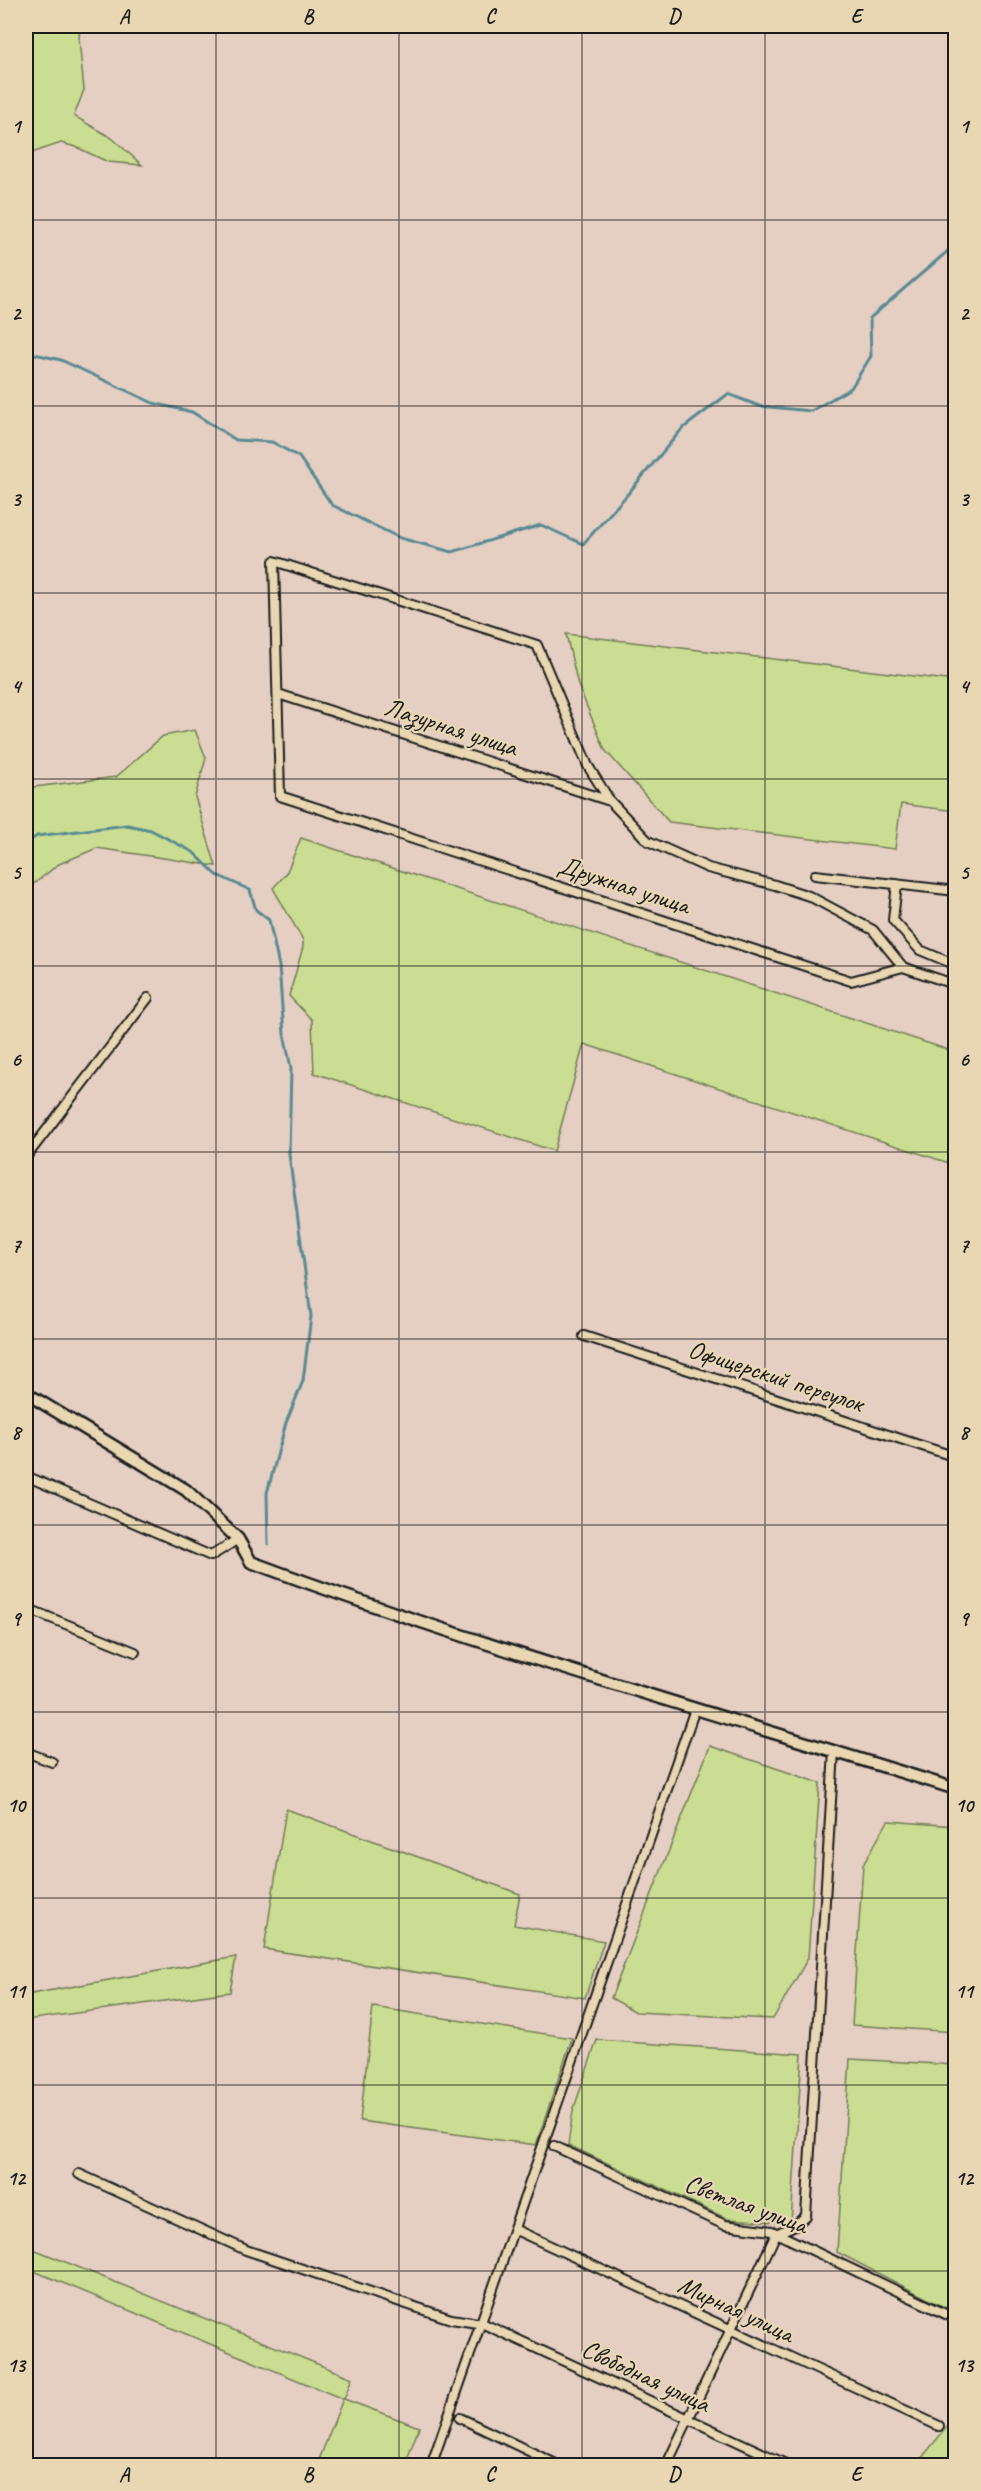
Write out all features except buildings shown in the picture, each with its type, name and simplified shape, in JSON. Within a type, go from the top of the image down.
[{"type":"street","name":"Дружная улица","points":[[610,801],[588,766],[537,645],[274,561],[280,796],[851,981],[903,967]]},
{"type":"street","name":"Лазурная улица","points":[[278,694],[610,801]]},
{"type":"street","points":[[610,801],[648,841],[708,868],[808,896],[873,930],[903,967],[956,985]]},
{"type":"street","points":[[815,875],[956,891]]},
{"type":"street","points":[[897,884],[893,920],[920,950],[956,966]]},
{"type":"street","points":[[26,1157],[148,998]]},
{"type":"street","name":"Офицерский переулок","points":[[584,1336],[956,1457]]},
{"type":"street","points":[[26,1393],[186,1490],[238,1539],[250,1562],[368,1605],[573,1672],[956,1789]]},
{"type":"street","points":[[26,1476],[211,1556],[238,1539]]},
{"type":"street","points":[[26,1608],[135,1652]]},
{"type":"street","points":[[431,2466],[695,1709]]},
{"type":"street","points":[[666,2466],[776,2234],[795,2225],[806,2216],[834,1751]]},
{"type":"street","points":[[26,1752],[51,1762]]},
{"type":"street","name":"Светлая улица","points":[[554,2146],[725,2225],[772,2231],[956,2319]]},
{"type":"street","name":"Свободная улица","points":[[79,2174],[246,2250],[451,2319],[484,2324],[790,2466]]},
{"type":"street","name":"Мирная улица","points":[[516,2230],[939,2426]]},
{"type":"street","points":[[460,2418],[560,2466]]},
{"type":"green space","points":[[26,26],[80,26],[79,39],[84,90],[74,116],[112,138],[142,165],[108,162],[76,147],[61,143],[26,155]]},
{"type":"green space","points":[[566,634],[955,681],[955,811],[901,804],[895,849],[669,822],[605,750],[578,685]]},
{"type":"green space","points":[[195,730],[206,758],[195,797],[216,866],[97,848],[59,864],[26,890],[26,788],[116,777],[163,736]]},
{"type":"green space","points":[[301,838],[955,1052],[955,1165],[584,1044],[554,1151],[314,1073],[312,1020],[289,996],[303,940],[273,888],[286,874]]},
{"type":"green space","points":[[710,1746],[820,1783],[808,1958],[773,2019],[636,2012],[611,1998]]},
{"type":"green space","points":[[286,1809],[520,1894],[514,1925],[604,1941],[585,1998],[264,1949]]},
{"type":"green space","points":[[888,1821],[955,1826],[955,2032],[852,2025],[863,1865]]},
{"type":"green space","points":[[236,1957],[230,1992],[26,2020],[26,1995]]},
{"type":"green space","points":[[373,2007],[572,2038],[536,2145],[360,2121]]},
{"type":"green space","points":[[597,2040],[802,2054],[791,2223],[728,2219],[568,2145],[573,2111]]},
{"type":"green space","points":[[850,2059],[955,2065],[955,2313],[837,2252]]},
{"type":"green space","points":[[26,2246],[352,2378],[344,2399],[419,2427],[405,2465],[317,2465],[343,2399],[34,2271],[26,2291]]},
{"type":"green space","points":[[955,2417],[955,2465],[916,2465]]},
{"type":"waterway","points":[[26,352],[61,360],[153,403],[192,412],[236,440],[272,442],[299,457],[332,505],[400,538],[452,552],[541,525],[583,544],[682,429],[728,394],[759,406],[811,411],[851,388],[871,356],[870,318],[956,244]]},
{"type":"waterway","points":[[26,843],[37,836],[127,825],[151,830],[193,852],[217,875],[250,890],[256,910],[269,920],[279,966],[284,1034],[291,1068],[289,1154],[311,1316],[303,1381],[286,1423],[267,1493],[268,1544]]}]
